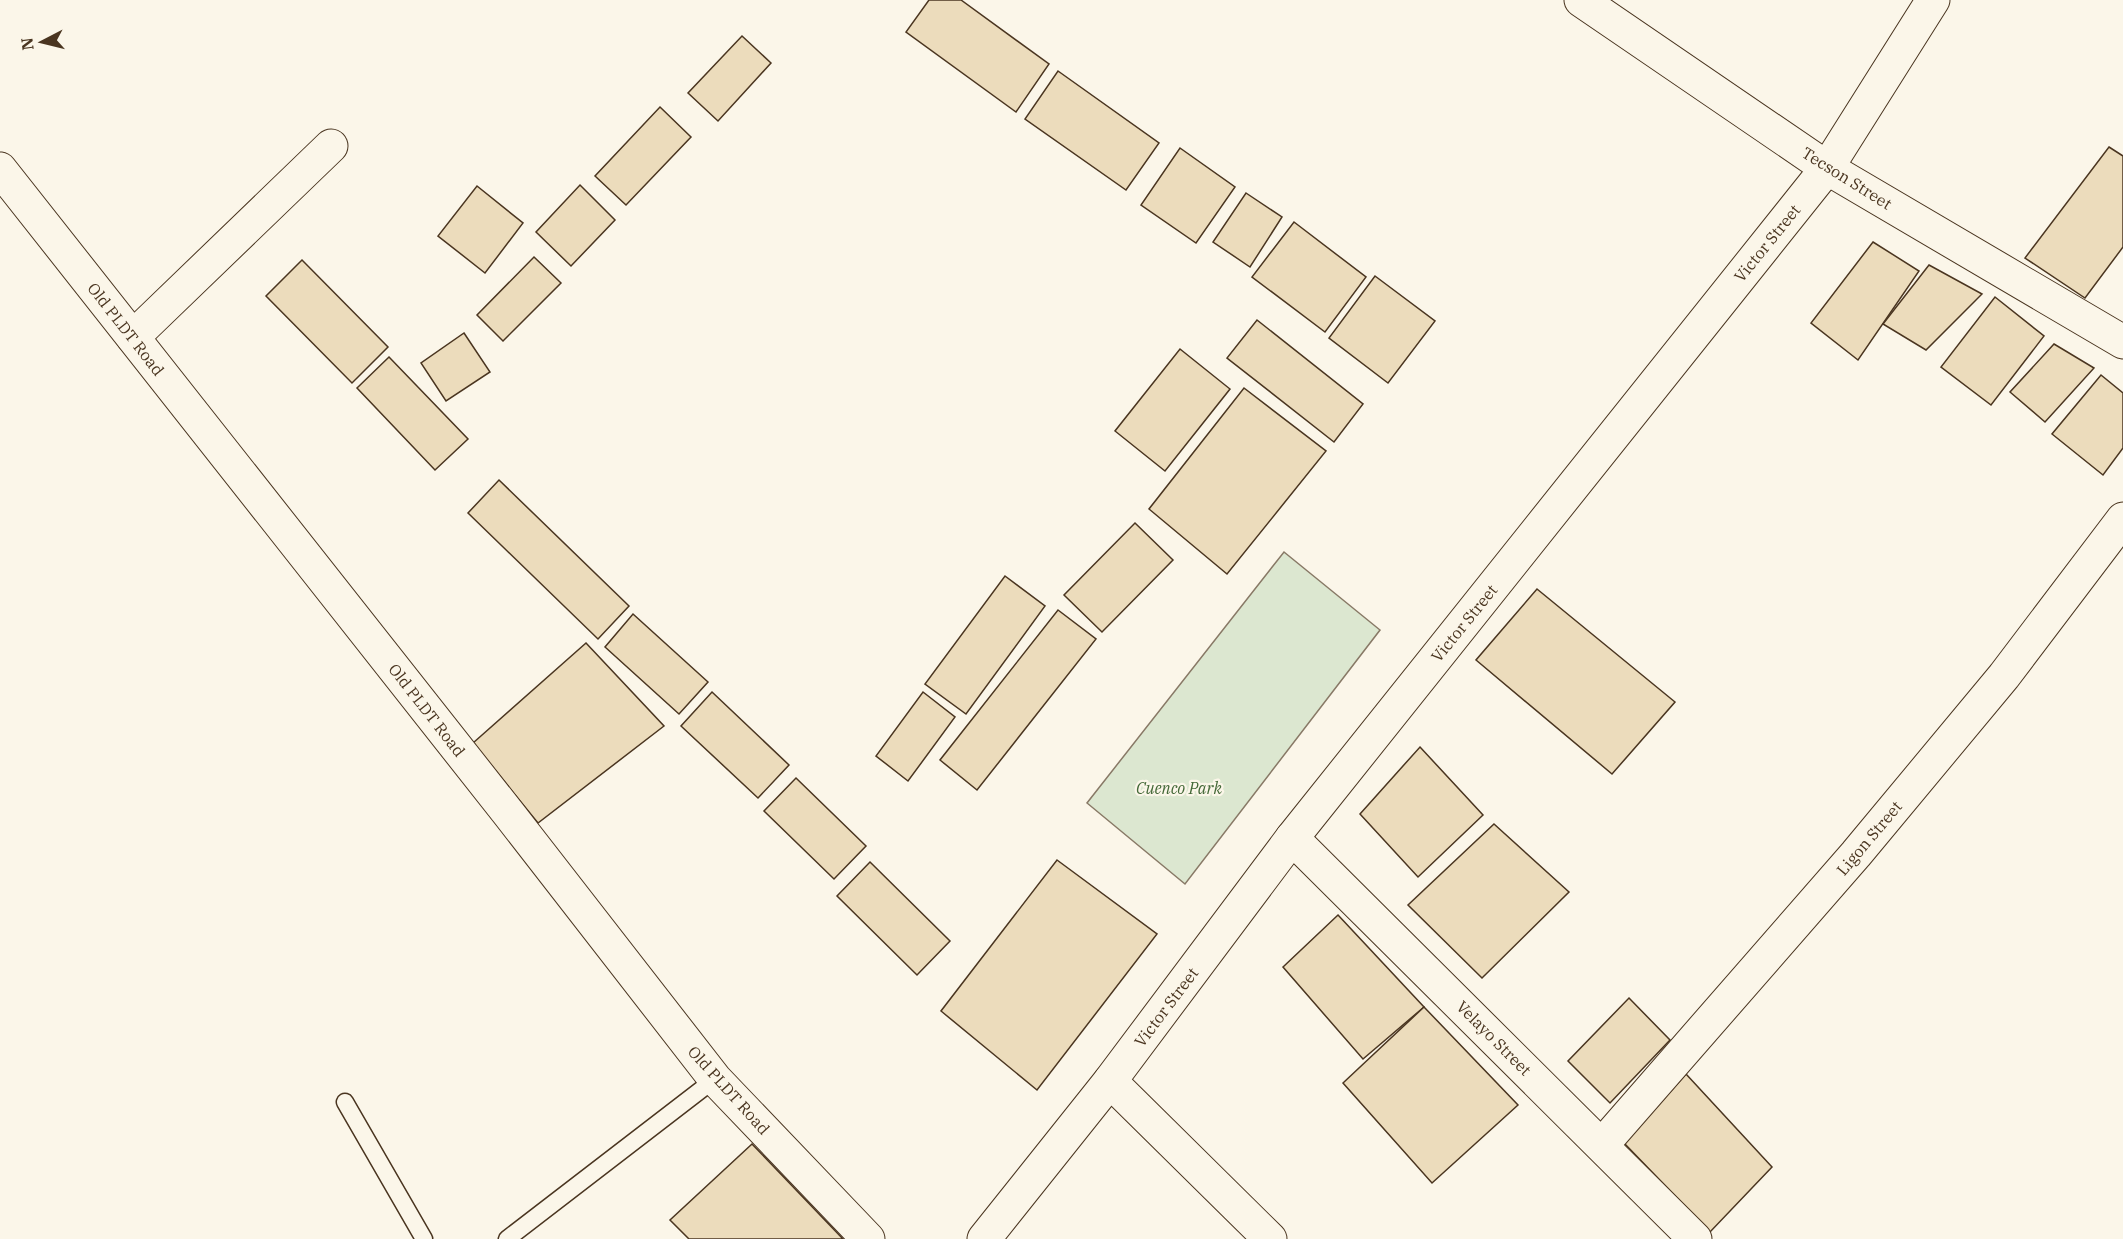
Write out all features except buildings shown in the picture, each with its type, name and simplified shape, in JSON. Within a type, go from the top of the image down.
[{"type":"street","name":"Tecson Street","points":[[1581,0],[1827,168],[2123,342]]},
{"type":"street","name":"Victor Street","points":[[984,1239],[1110,1081],[1292,838],[1827,168],[1933,0]]},
{"type":"street","points":[[133,337],[331,146]]},
{"type":"street","name":"Old PLDT Road","points":[[0,169],[715,1079],[868,1239]]},
{"type":"street","name":"Ligon Street","points":[[1602,1145],[1856,854],[2004,676],[2123,519]]},
{"type":"street","name":"Velayo Street","points":[[1292,838],[1695,1239]]},
{"type":"street","points":[[1110,1081],[1270,1239]]},
{"type":"lane","points":[[507,1239],[715,1079]]},
{"type":"lane","points":[[345,1102],[424,1239]]},
{"type":"green space","name":"Cuenco Park","points":[[1284,552],[1380,630],[1185,884],[1087,803]]}]
